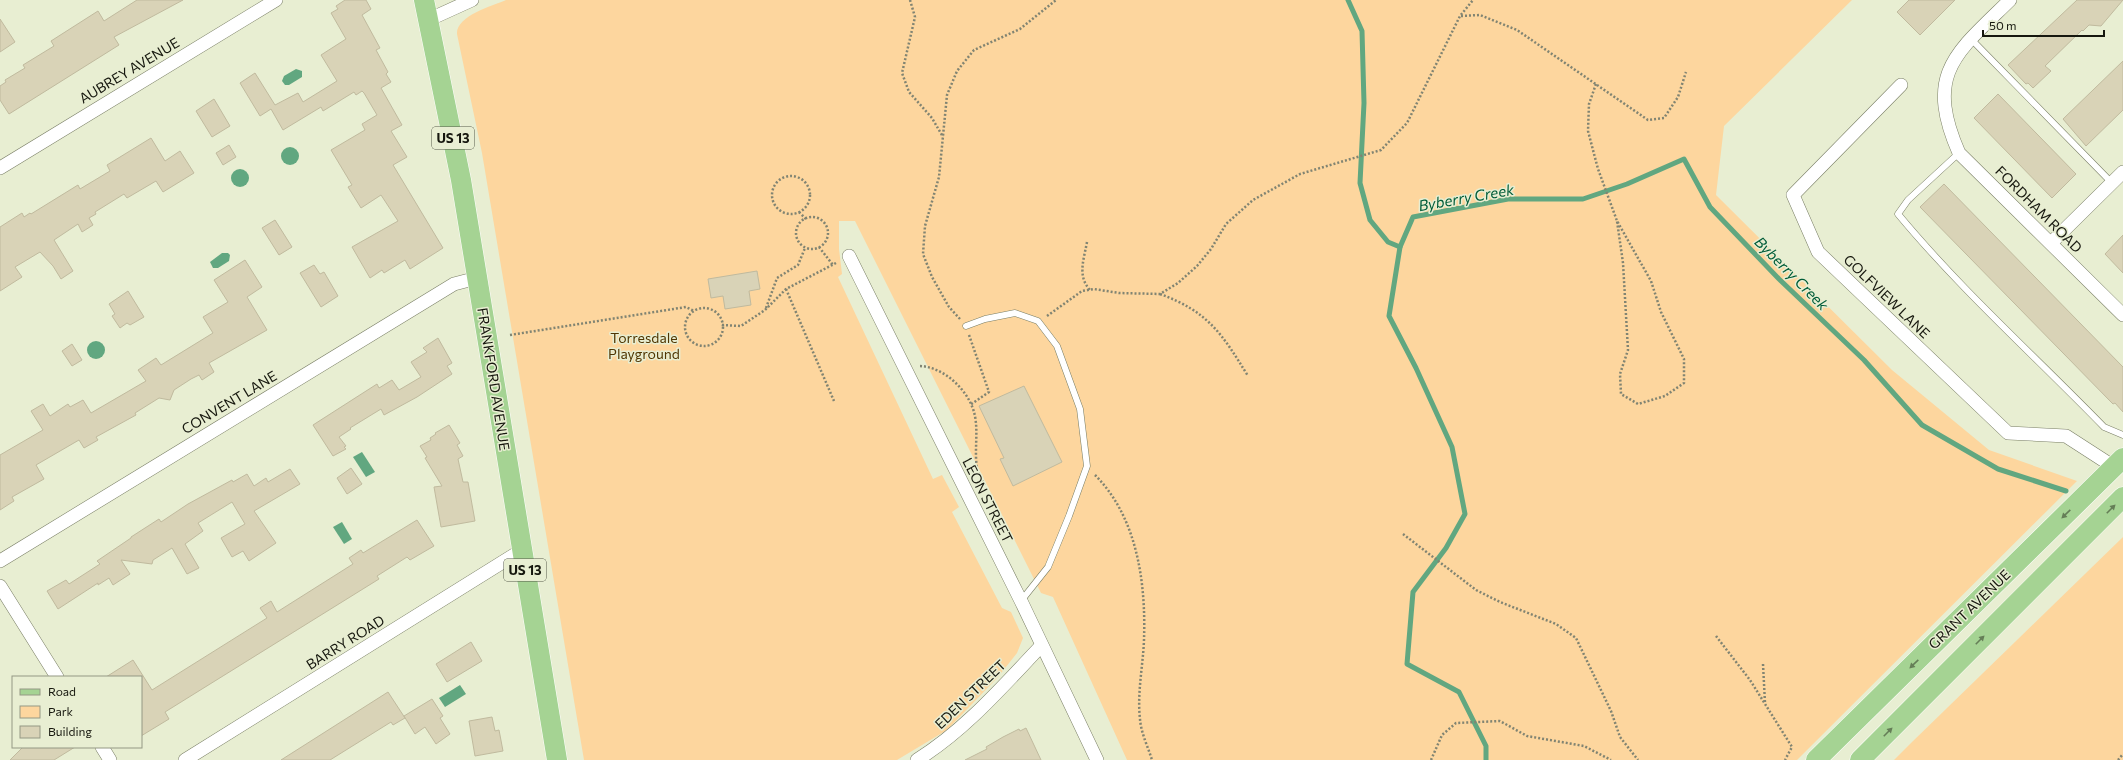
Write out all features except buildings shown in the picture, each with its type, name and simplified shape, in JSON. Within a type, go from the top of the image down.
[{"type":"main road","name":"FRANKFORD AVENUE","points":[[424,0],[454,142],[557,760]]},
{"type":"main road","name":"GRANT AVENUE","points":[[1816,760],[2118,463]]},
{"type":"main road","name":"GRANT AVENUE","points":[[1860,760],[2123,497]]},
{"type":"street","name":"AUBREY AVENUE","points":[[0,168],[276,0]]},
{"type":"street","points":[[428,20],[472,0]]},
{"type":"street","name":"FORDHAM ROAD","points":[[2010,0],[1971,39],[1956,56],[1949,68],[1946,80],[1945,109],[1951,134],[1959,153],[2123,315]]},
{"type":"street","name":"GOLFVIEW LANE","points":[[1901,85],[1793,194],[1818,252],[2008,433],[2066,436],[2118,463]]},
{"type":"street","points":[[2051,243],[2123,172]]},
{"type":"street","name":"LEON STREET","points":[[849,256],[1021,601],[1041,646],[1097,760]]},
{"type":"street","name":"CONVENT LANE","points":[[0,561],[454,284],[477,278]]},
{"type":"street","name":"BARRY ROAD","points":[[185,760],[522,550]]},
{"type":"street","points":[[0,586],[57,676]]},
{"type":"street","name":"EDEN STREET","points":[[917,760],[939,746],[971,720],[1041,646]]},
{"type":"street","points":[[103,748],[110,760]]},
{"type":"lane","points":[[1971,39],[2112,183]]},
{"type":"lane","points":[[1959,153],[1908,200],[1898,214],[1927,248],[2011,336],[2104,427],[2123,435]]},
{"type":"lane","points":[[966,326],[985,319],[1015,313],[1038,321],[1057,346],[1080,409],[1087,466],[1069,516],[1048,567],[1021,601]]},
{"type":"path","points":[[910,0],[916,17],[902,73],[909,92],[932,118],[943,137]]},
{"type":"path","points":[[970,405],[989,392],[966,326],[949,308],[932,277],[923,254],[925,226],[939,177],[948,95],[957,71],[974,50],[1020,29],[1056,0]]},
{"type":"path","points":[[1160,294],[1178,282],[1197,266],[1211,249],[1226,224],[1253,200],[1300,174],[1381,150],[1407,123],[1460,16],[1473,0]]},
{"type":"path","points":[[1460,16],[1480,15],[1517,30],[1648,120],[1664,118],[1678,97],[1686,72]]},
{"type":"path","points":[[1596,84],[1589,104],[1588,131],[1596,158],[1617,219],[1651,281],[1661,312],[1684,359],[1684,383],[1665,396],[1638,404],[1621,394],[1620,374],[1628,350],[1623,263],[1617,219]]},
{"type":"path","points":[[791,176],[798,178],[807,186],[809,198],[808,204],[799,212],[787,214],[776,208],[773,202],[773,190],[780,180],[791,176]]},
{"type":"path","points":[[799,212],[806,219]]},
{"type":"path","points":[[816,218],[825,225],[827,235],[823,244],[819,247],[810,249],[806,248],[798,241],[796,231],[801,222],[806,219],[816,218]]},
{"type":"path","points":[[1087,242],[1082,269],[1084,283],[1091,290]]},
{"type":"path","points":[[819,247],[833,265]]},
{"type":"path","points":[[765,310],[777,278],[798,265],[806,248]]},
{"type":"path","points":[[722,325],[741,326],[765,310],[786,289],[849,256]]},
{"type":"path","points":[[786,289],[834,401]]},
{"type":"path","points":[[1038,321],[1062,307],[1082,291],[1091,290],[1119,293],[1160,294],[1180,301],[1199,312],[1223,336],[1248,376]]},
{"type":"path","points":[[510,335],[686,307],[694,311]]},
{"type":"path","points":[[706,308],[717,314],[722,325],[722,331],[716,341],[704,346],[693,343],[686,333],[685,327],[686,321],[694,311],[706,308]]},
{"type":"path","points":[[903,366],[924,366],[950,377],[966,396],[974,413],[978,470],[985,486]]},
{"type":"path","points":[[1087,466],[1101,481],[1118,505],[1131,535],[1143,583],[1144,640],[1140,682],[1140,720],[1152,760]]},
{"type":"path","points":[[1403,534],[1476,590],[1500,602],[1556,624],[1576,638],[1611,711],[1620,737],[1638,760]]},
{"type":"path","points":[[1716,636],[1750,680],[1792,747],[1784,760]]},
{"type":"path","points":[[1763,664],[1765,705]]},
{"type":"path","points":[[1431,760],[1442,735],[1456,723],[1492,721],[1500,721],[1527,736],[1584,746],[1611,760]]},
{"type":"path","points":[[2118,760],[2123,754]]},
{"type":"green space","name":"Torresdale Playground","points":[[506,0],[1852,0],[1724,126],[1716,195],[1892,370],[1989,450],[2077,481],[1797,760],[1127,760],[1053,597],[1041,593],[855,221],[839,221],[839,249],[842,274],[838,277],[933,479],[942,475],[959,507],[952,512],[1002,608],[1011,612],[1023,638],[1017,653],[998,677],[947,730],[897,760],[584,760],[482,153],[457,34],[458,28],[468,17],[476,12]]},
{"type":"green space","points":[[2123,537],[2123,760],[1894,760],[1911,743]]},
{"type":"shaded area","points":[[296,69],[302,71],[302,77],[289,85],[285,85],[282,81],[284,76]]},
{"type":"shaded area","points":[[286,147],[294,147],[299,152],[297,163],[294,165],[286,165],[281,160],[281,152]]},
{"type":"shaded area","points":[[240,169],[246,172],[249,178],[246,184],[240,187],[234,184],[231,178],[234,172]]},
{"type":"shaded area","points":[[222,253],[228,253],[230,255],[229,261],[218,268],[213,268],[210,262]]},
{"type":"shaded area","points":[[96,341],[102,344],[105,350],[102,356],[96,359],[90,356],[87,350],[90,344]]},
{"type":"shaded area","points":[[362,452],[375,472],[366,477],[353,457]]},
{"type":"shaded area","points":[[342,522],[352,539],[344,544],[333,527]]},
{"type":"shaded area","points":[[460,685],[466,694],[445,707],[439,698]]},
{"type":"waterway","points":[[1348,0],[1362,31],[1364,103],[1360,183],[1370,220],[1388,242],[1400,247]]},
{"type":"waterway","name":"Byberry Creek","points":[[1486,760],[1486,746],[1459,692],[1407,664],[1413,592],[1446,548],[1465,514],[1452,447],[1416,368],[1389,316],[1400,247],[1413,217],[1508,199],[1583,199],[1627,184],[1684,159],[1710,207],[1779,279],[1864,360],[1922,425],[1998,469],[2066,491]]}]
